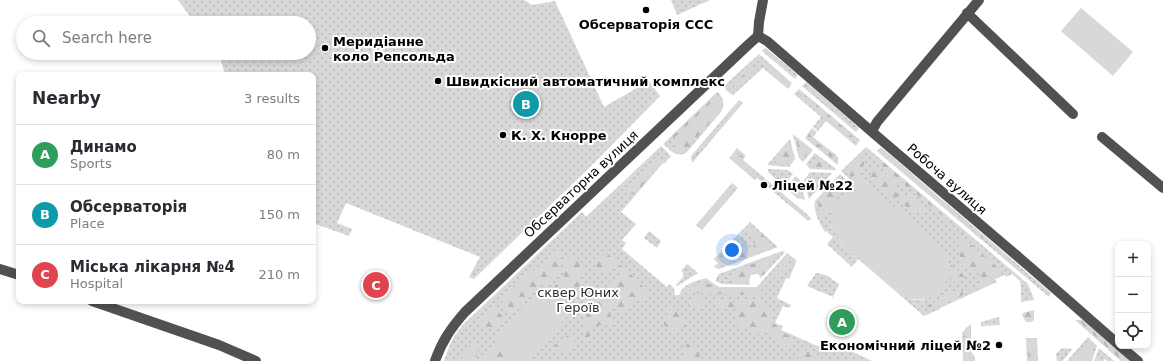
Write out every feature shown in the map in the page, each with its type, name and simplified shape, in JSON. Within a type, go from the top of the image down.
[{"type":"street","points":[[758,36],[763,0]]},
{"type":"street","points":[[872,131],[877,122],[979,0]]},
{"type":"street","points":[[967,13],[1073,114]]},
{"type":"street","name":"Робоча вулиця","points":[[758,36],[872,131],[1115,341]]},
{"type":"street","name":"Обсерваторна вулиця","points":[[435,361],[445,337],[465,312],[758,36]]},
{"type":"street","points":[[1102,137],[1163,188]]},
{"type":"street","points":[[0,269],[16,274]]},
{"type":"street","points":[[101,304],[219,345],[256,361]]},
{"type":"street","points":[[1124,349],[1138,361]]},
{"type":"green space","points":[[178,0],[524,0],[532,5],[555,1],[604,107],[649,81],[660,96],[594,163],[474,279],[469,277],[480,257],[346,203],[337,223],[352,229],[349,236],[316,224],[316,72],[224,72],[221,60],[316,60],[316,16],[190,16]]},
{"type":"green space","points":[[671,0],[710,0],[677,15]]},
{"type":"green space","points":[[1081,8],[1133,52],[1113,76],[1061,31]]},
{"type":"green space","points":[[765,48],[798,75],[795,79],[762,51]]},
{"type":"green space","points":[[759,54],[792,83],[788,89],[763,68],[733,95],[729,93],[724,86]]},
{"type":"green space","points":[[757,57],[760,57],[785,78],[788,83],[787,85],[757,60]]},
{"type":"green space","points":[[752,67],[758,67],[756,72],[731,93],[729,91],[737,81]]},
{"type":"green space","points":[[806,82],[859,128],[856,132],[802,86]]},
{"type":"green space","points":[[809,86],[844,117],[839,116],[809,90],[807,87]]},
{"type":"green space","points":[[799,89],[860,140],[856,146],[826,121],[818,131],[813,127],[821,117],[794,94]]},
{"type":"green space","points":[[717,92],[723,101],[721,112],[686,153],[679,155],[676,154],[663,144]]},
{"type":"green space","points":[[799,93],[804,94],[842,126],[854,138],[853,140],[850,140],[801,98]]},
{"type":"green space","points":[[718,95],[674,138],[672,136],[714,97]]},
{"type":"green space","points":[[739,100],[743,103],[692,163],[691,156]]},
{"type":"green space","points":[[720,101],[722,107],[720,111],[690,146],[684,152],[679,153],[675,150],[675,144],[681,135],[715,103]]},
{"type":"green space","points":[[739,103],[738,107],[694,158],[693,156]]},
{"type":"green space","points":[[812,128],[817,132],[813,137],[836,155],[838,158],[838,165],[805,138]]},
{"type":"green space","points":[[813,131],[816,132],[812,136],[814,140],[833,155],[836,158],[836,161],[812,144],[808,139],[808,135]]},
{"type":"green space","points":[[793,135],[813,150],[803,162],[799,158]]},
{"type":"green space","points":[[790,139],[795,159],[789,167],[767,165]]},
{"type":"green space","points":[[797,142],[800,142],[807,150],[807,155],[803,159],[800,157]]},
{"type":"green space","points":[[790,143],[793,154],[792,159],[785,163],[774,162],[780,151]]},
{"type":"green space","name":"сквер Юних Героїв","points":[[661,146],[671,156],[664,164],[663,163],[621,212],[636,224],[622,240],[626,243],[622,249],[667,287],[669,284],[674,288],[675,295],[679,295],[686,286],[706,278],[719,287],[757,287],[787,253],[796,260],[796,262],[789,279],[786,278],[777,298],[791,305],[789,308],[783,306],[775,323],[783,326],[781,330],[824,349],[828,340],[872,361],[444,361],[454,338],[465,323],[582,212],[586,217]]},
{"type":"green space","points":[[866,147],[1028,284],[1034,300],[1021,302],[1020,281],[1012,274],[1006,277],[1005,275],[995,279],[997,282],[924,316],[826,231],[825,232],[817,217],[815,201],[840,174],[859,191],[831,222],[832,229],[839,240],[905,297],[914,300],[924,300],[948,276],[948,262],[945,255],[857,174],[852,181],[841,171]]},
{"type":"green space","points":[[737,148],[746,156],[743,160],[811,219],[808,221],[757,178],[755,180],[729,158]]},
{"type":"green space","points":[[882,148],[1051,293],[1049,297],[877,151]]},
{"type":"green space","points":[[882,149],[983,236],[980,238],[879,152]]},
{"type":"green space","points":[[815,153],[836,169],[810,169],[806,164]]},
{"type":"green space","points":[[737,154],[743,156],[742,160],[758,174],[752,176],[733,159],[732,157]]},
{"type":"green space","points":[[858,158],[862,158],[866,163],[852,177],[849,176],[846,173],[848,167]]},
{"type":"green space","points":[[877,158],[881,160],[973,240],[881,165]]},
{"type":"green space","points":[[817,159],[828,166],[824,168],[811,166],[810,164],[812,160]]},
{"type":"green space","points":[[661,160],[662,162],[637,192],[633,194],[626,189],[646,167],[656,161]]},
{"type":"green space","points":[[874,168],[887,174],[897,183],[894,188],[897,194],[914,198],[920,203],[923,211],[913,211],[900,203],[869,178]]},
{"type":"green space","points":[[768,169],[788,170],[793,174],[783,186],[768,172]]},
{"type":"green space","points":[[810,172],[832,173],[809,199],[804,180]]},
{"type":"green space","points":[[857,174],[941,247],[948,262],[949,271],[947,280],[938,293],[923,299],[905,297],[845,246],[833,231],[831,219],[834,206],[843,196],[848,193],[858,191],[849,183]]},
{"type":"green space","points":[[796,176],[800,180],[805,200],[797,198],[786,188]]},
{"type":"green space","points":[[796,179],[803,195],[801,197],[795,195],[789,187]]},
{"type":"green space","points":[[842,179],[853,190],[843,191],[824,218],[818,207],[819,203],[827,191],[835,183]]},
{"type":"green space","points":[[732,183],[738,188],[702,230],[696,225]]},
{"type":"green space","points":[[731,187],[735,188],[715,212],[701,227],[699,227],[700,223]]},
{"type":"green space","points":[[750,222],[778,247],[719,269],[714,267],[718,263],[714,259]]},
{"type":"green space","points":[[751,227],[763,235],[773,246],[723,265],[719,264],[718,261],[723,252],[734,243],[737,242],[746,250],[753,247],[756,241],[748,229]]},
{"type":"green space","points":[[649,231],[661,241],[657,248],[644,238]]},
{"type":"green space","points":[[833,237],[858,259],[852,267],[827,244]]},
{"type":"green space","points":[[959,237],[964,238],[1003,272],[1001,275],[994,277],[988,284],[982,287],[972,291],[969,290],[971,287],[979,286],[982,283],[978,273],[960,266],[960,255],[957,240]]},
{"type":"green space","points":[[556,250],[560,253],[559,275],[552,281],[540,286],[526,298],[522,306],[515,312],[509,314],[502,305],[503,298],[509,290],[545,261]]},
{"type":"green space","points":[[782,251],[785,252],[761,278],[758,274],[751,275],[749,280],[750,285],[722,284],[715,281],[719,274]]},
{"type":"green space","points":[[604,253],[608,254],[628,271],[646,290],[647,294],[642,299],[631,302],[629,308],[622,314],[616,308],[609,311],[613,320],[611,324],[602,324],[597,326],[589,338],[585,340],[584,334],[588,304],[591,296],[608,286],[611,281],[621,273],[620,269],[616,265],[605,273],[598,273],[596,262]]},
{"type":"green space","points":[[776,254],[781,254],[771,264],[764,275],[758,272],[750,273],[747,277],[748,281],[746,283],[730,283],[731,278],[740,269]]},
{"type":"green space","points":[[572,255],[579,260],[583,270],[580,277],[581,289],[578,296],[574,299],[565,300],[557,294],[553,288],[564,276],[565,258]]},
{"type":"green space","points":[[786,257],[788,258],[789,262],[785,269],[766,282],[768,277]]},
{"type":"green space","points":[[687,264],[698,273],[677,286],[676,285],[683,277],[683,272],[681,271]]},
{"type":"green space","points":[[951,265],[965,277],[961,282],[955,283],[951,279],[949,273]]},
{"type":"green space","points":[[816,273],[826,275],[839,284],[833,297],[807,286]]},
{"type":"green space","points":[[704,282],[723,289],[760,288],[763,294],[688,293],[693,287]]},
{"type":"green space","points":[[545,285],[573,310],[527,361],[521,361],[496,339]]},
{"type":"green space","points":[[961,290],[965,293],[948,302],[928,309],[927,306],[950,292]]},
{"type":"green space","points":[[700,297],[704,300],[704,306],[696,308],[688,305],[688,302],[692,299]]},
{"type":"green space","points":[[726,300],[731,302],[763,300],[769,308],[773,323],[781,331],[793,339],[791,343],[786,347],[767,333],[763,332],[758,334],[737,326],[739,318],[734,308],[729,307],[722,310],[717,308],[716,304],[718,301]]},
{"type":"green space","points":[[676,307],[686,326],[680,330],[670,330],[662,322],[671,308]]},
{"type":"green space","points":[[495,308],[503,317],[502,324],[488,329],[479,326],[478,322],[491,309]]},
{"type":"green space","points":[[1034,310],[1034,320],[1031,322],[1026,322],[1022,315],[1023,313]]},
{"type":"green space","points":[[999,317],[1000,325],[981,326],[981,322]]},
{"type":"green space","points":[[1075,320],[1083,320],[1115,347],[1115,349],[1131,361],[1121,361]]},
{"type":"green space","points":[[1084,322],[1129,361],[1122,361],[1084,326],[1082,323]]},
{"type":"green space","points":[[971,324],[971,352],[974,355],[975,361],[963,361],[962,333]]},
{"type":"green space","points":[[970,326],[970,349],[974,361],[965,361],[963,337],[965,331]]},
{"type":"green space","points":[[571,334],[575,339],[573,348],[570,351],[557,350],[555,345],[561,339]]},
{"type":"green space","points":[[1088,337],[1097,346],[1092,361],[1067,361]]},
{"type":"green space","points":[[1026,338],[1037,338],[1038,361],[1027,361]]},
{"type":"green space","points":[[1035,340],[1036,359],[1033,360],[1030,359],[1028,355],[1029,342]]},
{"type":"green space","points":[[693,341],[699,352],[700,361],[683,361],[686,345]]},
{"type":"green space","points":[[471,343],[476,346],[478,351],[474,361],[460,361]]},
{"type":"green space","points":[[1089,344],[1093,347],[1089,361],[1070,361],[1087,345]]},
{"type":"green space","points":[[495,345],[507,351],[516,361],[481,361],[482,355],[491,350]]},
{"type":"green space","points":[[1062,348],[1072,349],[1063,361],[1057,361],[1056,354]]},
{"type":"green space","points":[[1099,348],[1114,361],[1107,361],[1105,359],[1103,361],[1094,361]]},
{"type":"green space","points":[[810,349],[814,354],[828,361],[798,361],[798,355],[804,350]]},
{"type":"place","name":"Обсерваторія ССС","points":[[646,10]]},
{"type":"place","name":"Меридіанне коло Репсольда","points":[[325,48]]},
{"type":"place","name":"Швидкісний автоматичний комплекс","points":[[438,81]]},
{"type":"place","name":"Обсерваторія","points":[[526,104]]},
{"type":"place","name":"К. Х. Кнорре","points":[[503,135]]},
{"type":"place","name":"Ліцей №22","points":[[764,185]]},
{"type":"place","name":"Міська лікарня №4","points":[[376,285]]},
{"type":"place","name":"Динамо","points":[[842,322]]},
{"type":"place","name":"Економічний ліцей №2","points":[[999,345]]}]
